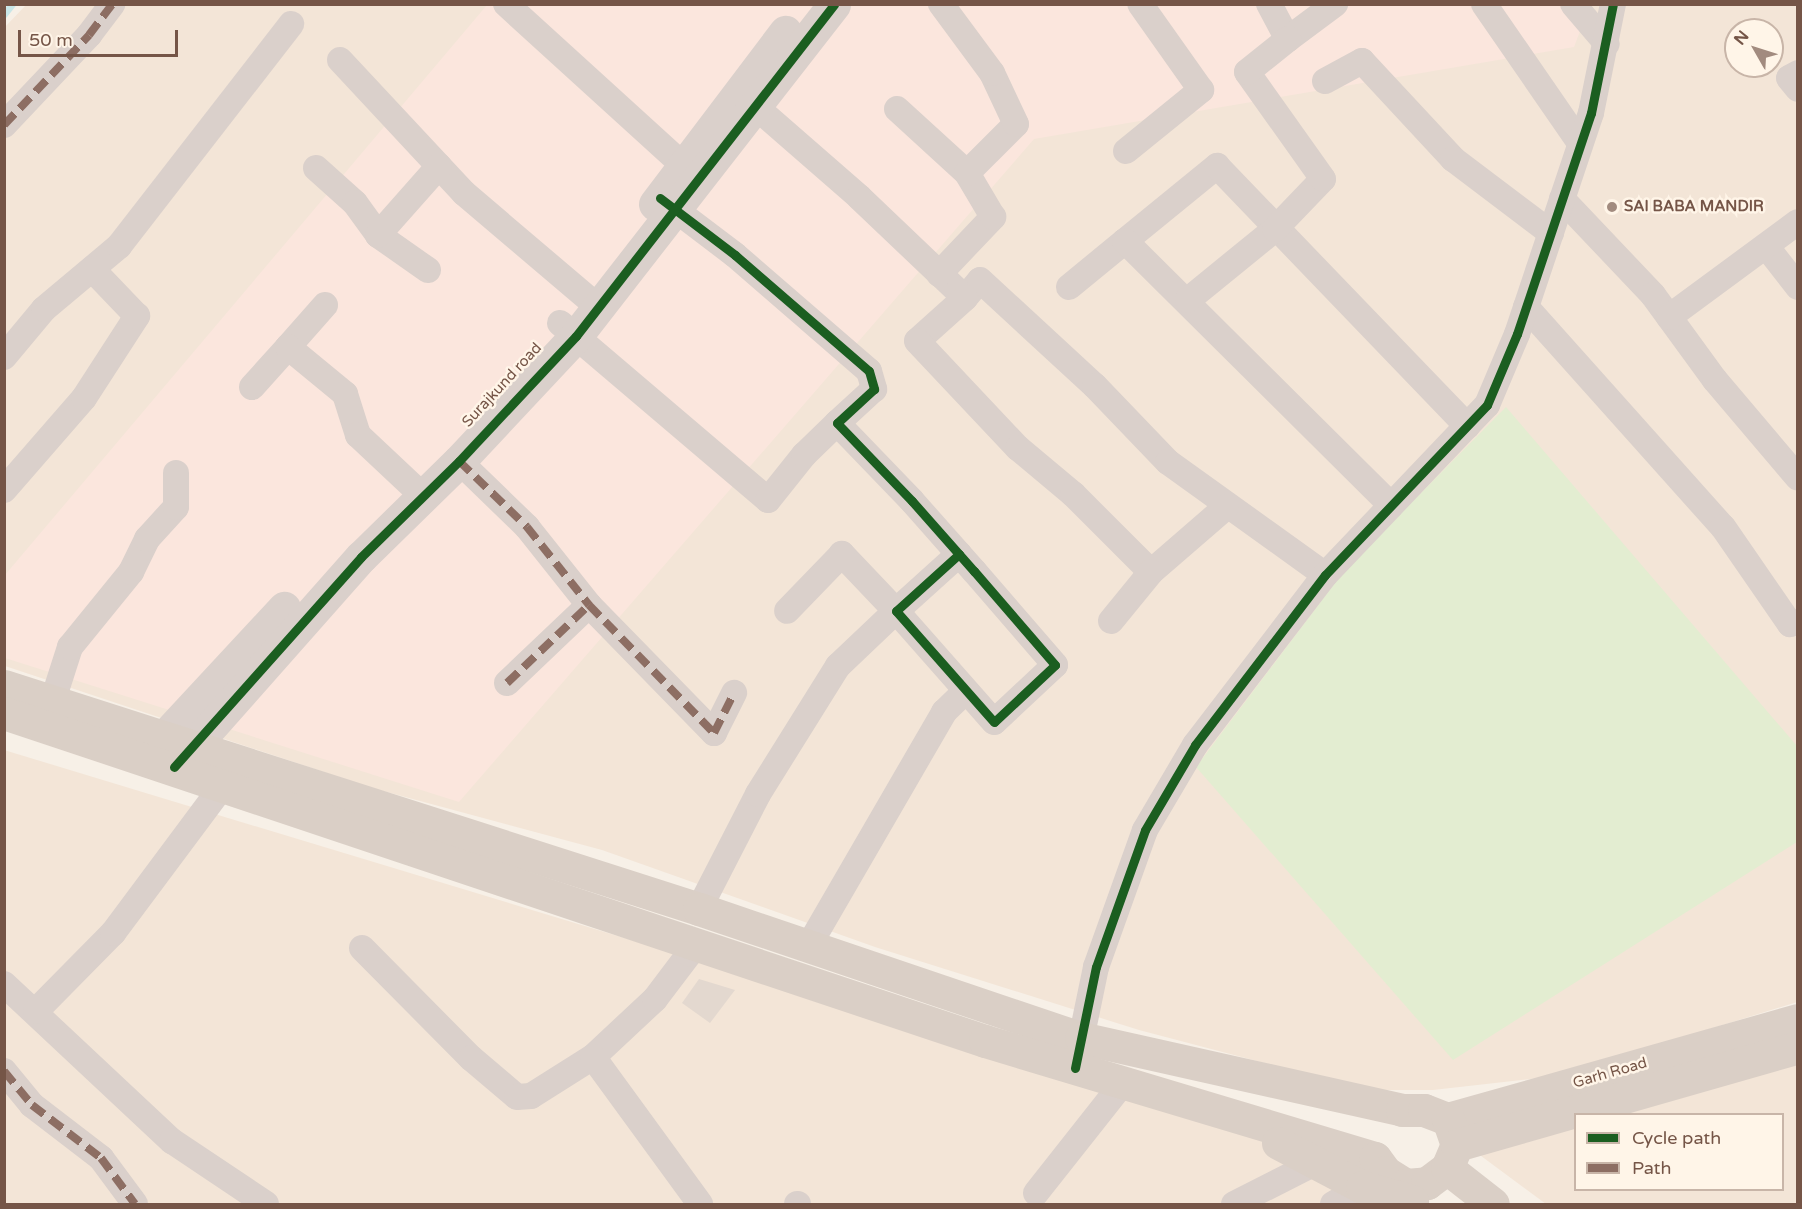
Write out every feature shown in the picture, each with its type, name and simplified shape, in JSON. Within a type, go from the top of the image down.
[{"type":"main road","points":[[4,686],[53,700],[170,752],[224,784],[696,944],[1078,1053],[1402,1110],[1444,1136],[1493,1204]]},
{"type":"main road","points":[[4,712],[170,752],[704,910],[808,947],[1078,1053],[1123,1083],[1375,1158],[1384,1172],[1406,1185],[1427,1183],[1444,1136]]},
{"type":"main road","points":[[696,944],[704,910]]},
{"type":"main road","name":"Garh Road","points":[[1444,1136],[1778,1043],[1797,1020]]},
{"type":"main road","points":[[1256,1121],[1271,1140],[1362,1187],[1428,1204]]},
{"type":"street","points":[[4,125],[89,35],[112,4]]},
{"type":"street","points":[[506,4],[690,173],[756,107],[834,4]]},
{"type":"street","name":"Surajkund road","points":[[170,752],[353,550],[451,453],[568,330],[668,204],[806,4]]},
{"type":"street","points":[[941,4],[992,73],[1016,124],[967,173]]},
{"type":"street","points":[[1126,151],[1201,90],[1140,4]]},
{"type":"street","points":[[1269,4],[1288,39]]},
{"type":"street","points":[[1188,300],[1275,229],[1323,178],[1247,72],[1335,4]]},
{"type":"street","points":[[1484,4],[1580,143]]},
{"type":"street","points":[[1573,4],[1607,44]]},
{"type":"street","points":[[1078,1053],[1096,967],[1145,830],[1195,745],[1325,575],[1487,405],[1526,307],[1580,143],[1607,44],[1613,4]]},
{"type":"street","points":[[4,357],[44,309],[119,246],[291,24]]},
{"type":"street","points":[[340,60],[464,193],[592,301]]},
{"type":"street","points":[[1325,81],[1362,61],[1453,159],[1551,233]]},
{"type":"street","points":[[1797,73],[1789,78],[1797,88]]},
{"type":"street","points":[[756,107],[965,298]]},
{"type":"street","points":[[897,109],[967,173],[993,217],[939,274]]},
{"type":"street","points":[[378,235],[439,166]]},
{"type":"street","points":[[1069,287],[1216,166],[1467,426]]},
{"type":"street","points":[[316,168],[355,203],[378,235],[428,270]]},
{"type":"street","points":[[1562,199],[1653,294],[1715,380],[1789,449],[1797,478]]},
{"type":"street","points":[[568,330],[768,500],[804,455],[874,389],[869,371],[735,255],[668,204]]},
{"type":"street","points":[[1669,317],[1797,222]]},
{"type":"street","points":[[1125,242],[1188,300],[1392,505]]},
{"type":"street","points":[[1766,246],[1797,287]]},
{"type":"street","points":[[4,490],[84,398],[137,316],[92,269]]},
{"type":"street","points":[[1151,572],[1073,494],[1018,448],[917,341],[965,298],[980,280],[1095,386],[1168,462],[1226,507],[1325,575]]},
{"type":"street","points":[[252,387],[325,305]]},
{"type":"street","points":[[1526,307],[1723,527],[1795,628]]},
{"type":"street","points":[[288,347],[345,394],[358,435],[414,488]]},
{"type":"street","points":[[787,611],[842,554],[896,611],[994,722],[1055,664],[959,554],[837,423]]},
{"type":"street","points":[[451,453],[527,527],[589,605],[714,733],[734,693]]},
{"type":"street","points":[[53,700],[70,647],[131,572],[147,538],[176,507],[176,473]]},
{"type":"street","points":[[1111,621],[1151,572],[1226,507]]},
{"type":"street","points":[[704,910],[758,794],[838,666],[959,554]]},
{"type":"street","points":[[507,683],[589,605]]},
{"type":"street","points":[[808,947],[944,712],[966,691]]},
{"type":"street","points":[[36,1011],[113,933],[224,784]]},
{"type":"street","points":[[362,948],[471,1058],[517,1097],[531,1096],[592,1057],[655,999],[696,944]]},
{"type":"street","points":[[4,984],[36,1011],[172,1141],[266,1204]]},
{"type":"street","points":[[592,1057],[700,1204]]},
{"type":"street","points":[[4,1071],[32,1105],[101,1158],[135,1204]]},
{"type":"street","points":[[1036,1193],[1123,1083]]},
{"type":"street","points":[[1234,1204],[1315,1163]]},
{"type":"street","points":[[1333,1204],[1362,1187]]},
{"type":"shaded area","points":[[26,5],[1797,5],[1797,1002],[1558,1076],[1433,1090],[1367,1090],[1139,1030],[875,947],[602,850],[372,788],[5,666],[4,28]]},
{"type":"shaded area","points":[[487,5],[1590,5],[1574,47],[1034,139],[459,802],[5,658],[5,575]]},
{"type":"shaded area","points":[[4,750],[1294,1141],[1350,1204],[5,1204]]},
{"type":"shaded area","points":[[1797,1010],[1797,1204],[1546,1204],[1446,1130]]},
{"type":"green space","points":[[1506,407],[1797,746],[1797,842],[1453,1060],[1196,767],[1344,571]]},
{"type":"building","points":[[699,979],[735,990],[710,1023],[682,1003]]},
{"type":"waterway","points":[[4,14],[12,4]]},
{"type":"marked path","points":[[4,125],[89,35],[112,4]]},
{"type":"marked path","points":[[459,461],[527,527],[589,605],[714,733],[734,693]]},
{"type":"marked path","points":[[507,683],[589,605]]},
{"type":"marked path","points":[[4,1071],[32,1105],[101,1158],[135,1204]]},
{"type":"cycle path","points":[[174,767],[361,557],[459,461],[576,336],[834,4]]},
{"type":"cycle path","points":[[1075,1068],[1096,967],[1145,830],[1195,745],[1325,575],[1487,405],[1517,334],[1591,113],[1613,4]]},
{"type":"cycle path","points":[[660,198],[735,255],[869,371],[874,389],[837,423],[912,501],[974,571],[1055,665],[994,722],[896,611],[959,554]]},
{"type":"place","name":"SAI BABA MANDIR","points":[[1612,207]]}]
